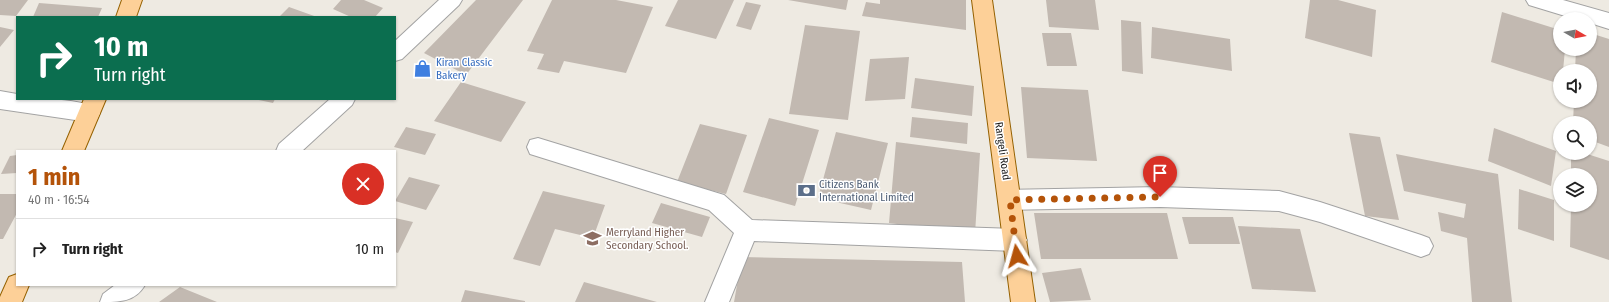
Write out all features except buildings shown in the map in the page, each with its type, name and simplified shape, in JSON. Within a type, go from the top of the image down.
[{"type":"main road","points":[[126,16],[132,0]]},
{"type":"main road","name":"Rangeli Road","points":[[982,0],[1024,302]]},
{"type":"main road","points":[[73,150],[92,106]]},
{"type":"main road","points":[[10,302],[17,286]]},
{"type":"street","points":[[396,52],[452,0]]},
{"type":"street","points":[[1536,0],[1609,21]]},
{"type":"street","points":[[0,100],[92,106]]},
{"type":"street","points":[[288,150],[343,100]]},
{"type":"street","points":[[538,147],[716,202],[747,230],[1015,240]]},
{"type":"street","points":[[1010,200],[1160,197],[1279,201],[1320,212],[1421,246]]},
{"type":"street","points":[[717,302],[747,230]]},
{"type":"street","points":[[112,302],[132,286]]},
{"type":"place","name":"Kiran Classic Bakery","points":[[423,68]]},
{"type":"place","name":"Citizens Bank International Limited","points":[[806,190]]},
{"type":"place","name":"Merryland Higher Secondary School.","points":[[593,238]]},
{"type":"route","points":[[1017,256],[1010,200],[1160,197]]}]
